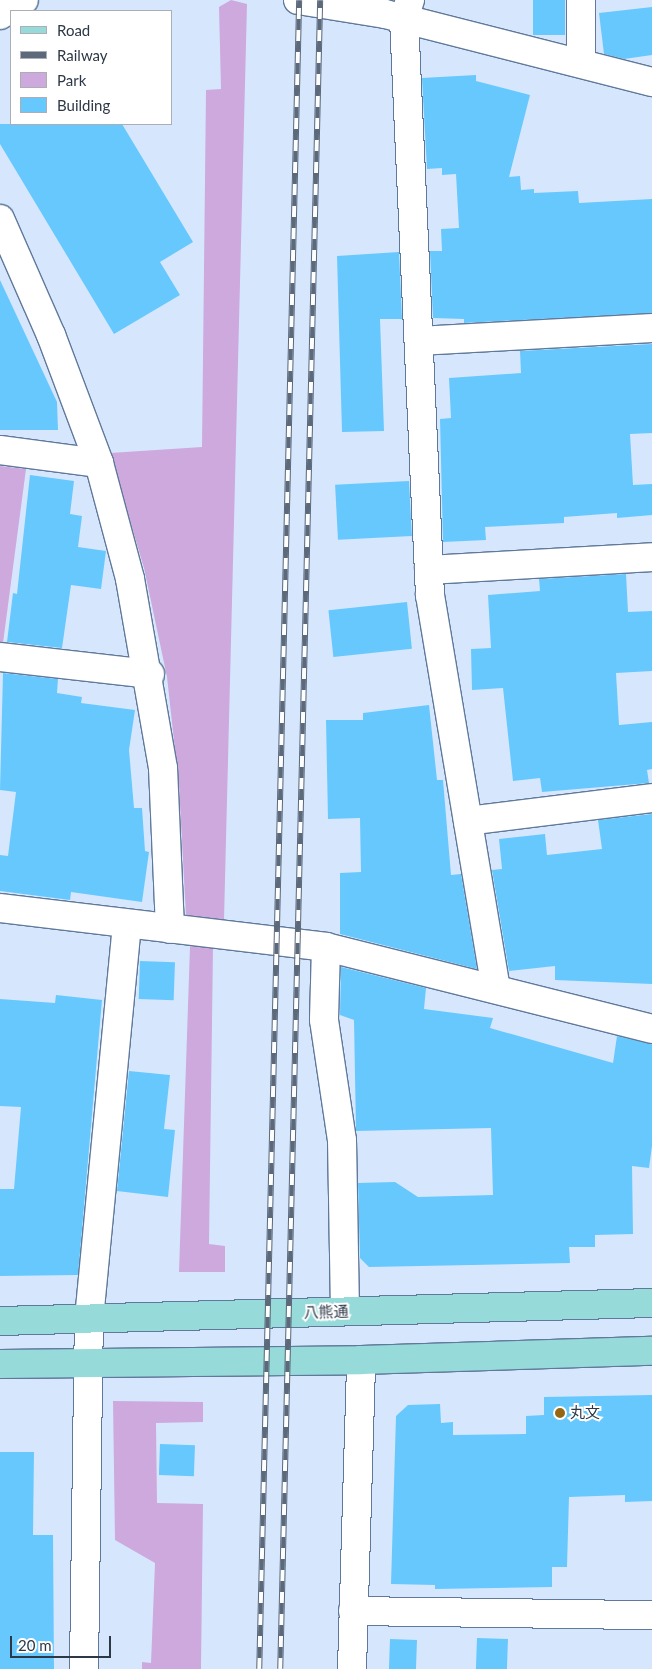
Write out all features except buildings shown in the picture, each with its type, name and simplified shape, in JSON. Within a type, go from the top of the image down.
[{"type":"main road","name":"八熊通","points":[[0,1321],[652,1303]]},
{"type":"main road","points":[[0,1364],[361,1360],[652,1351]]},
{"type":"street","points":[[0,15],[24,0]]},
{"type":"street","points":[[298,0],[407,10],[580,64],[652,82]]},
{"type":"street","points":[[580,64],[581,0]]},
{"type":"street","points":[[407,10],[430,595],[496,988]]},
{"type":"street","points":[[0,219],[51,335],[99,463],[130,579],[150,674],[163,768],[170,929]]},
{"type":"street","points":[[419,341],[652,328]]},
{"type":"street","points":[[0,450],[99,463]]},
{"type":"street","points":[[429,570],[652,557]]},
{"type":"street","points":[[0,657],[150,674]]},
{"type":"street","points":[[468,821],[652,798]]},
{"type":"street","points":[[0,908],[326,947],[496,988],[652,1030]]},
{"type":"street","points":[[84,1669],[90,1362],[89,1319],[127,924]]},
{"type":"street","points":[[326,947],[324,1020],[342,1140],[345,1311]]},
{"type":"street","points":[[352,1669],[361,1360]]},
{"type":"street","points":[[353,1611],[652,1614]]},
{"type":"green space","points":[[231,0],[247,4],[224,920],[186,915],[179,786],[167,677],[144,568],[110,453],[202,447],[206,90],[221,89],[219,7]]},
{"type":"green space","points":[[0,466],[26,469],[3,643],[0,642]]},
{"type":"green space","points":[[190,946],[213,948],[209,1244],[225,1246],[225,1272],[179,1272]]},
{"type":"green space","points":[[113,1401],[203,1402],[203,1422],[156,1423],[157,1503],[203,1504],[201,1669],[142,1669],[142,1662],[151,1663],[155,1563],[115,1540]]},
{"type":"railway","points":[[259,1669],[299,0]]},
{"type":"railway","points":[[280,1669],[320,0]]},
{"type":"place","name":"丸文","points":[[560,1413]]}]
